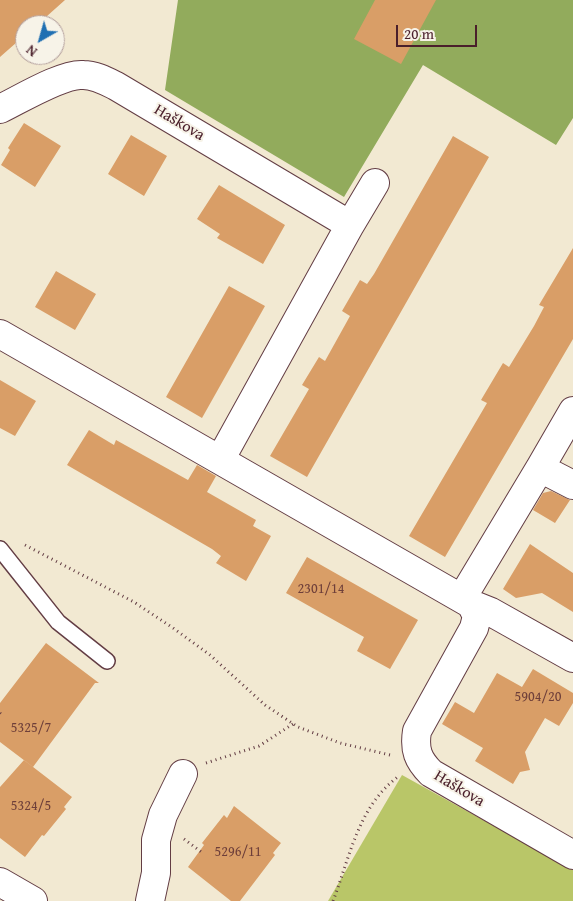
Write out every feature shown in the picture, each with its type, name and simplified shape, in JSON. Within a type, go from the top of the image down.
[{"type":"street","name":"Haškova","points":[[0,109],[65,79],[82,74],[98,77],[350,225]]},
{"type":"street","points":[[220,460],[374,183]]},
{"type":"street","points":[[0,334],[467,601],[491,612],[573,658]]},
{"type":"street","points":[[467,601],[573,411]]},
{"type":"street","points":[[540,468],[573,485]]},
{"type":"street","name":"Haškova","points":[[467,601],[477,616],[474,628],[417,731],[415,746],[420,762],[431,773],[573,855]]},
{"type":"street","points":[[150,901],[156,873],[156,840],[163,815],[183,774]]},
{"type":"street","points":[[0,882],[33,901]]},
{"type":"lane","points":[[0,549],[58,622],[107,661]]},
{"type":"path","points":[[17,540],[134,602],[210,656],[265,705],[294,724],[340,743],[420,762]]},
{"type":"path","points":[[183,774],[206,763],[259,746],[294,724]]},
{"type":"path","points":[[333,901],[353,840],[373,802],[396,779],[420,762]]},
{"type":"green space","points":[[178,0],[573,0],[573,118],[556,145],[423,65],[344,197],[165,90]]},
{"type":"green space","points":[[402,775],[573,870],[573,901],[328,901]]},
{"type":"building","points":[[0,0],[65,0],[48,15],[15,15],[15,44],[0,57]]},
{"type":"building","points":[[375,0],[436,0],[401,64],[354,39]]},
{"type":"building","points":[[24,123],[61,146],[35,187],[1,165],[10,150],[8,148]]},
{"type":"building","points":[[131,135],[167,156],[144,196],[108,174]]},
{"type":"building","points":[[453,136],[489,157],[307,477],[270,456],[309,389],[302,385],[319,357],[325,361],[350,316],[342,311],[360,280],[367,284],[374,274]]},
{"type":"building","points":[[219,185],[285,225],[263,264],[217,238],[220,234],[197,219]]},
{"type":"building","points":[[573,248],[573,339],[445,557],[409,536],[487,403],[481,400],[503,363],[509,367],[534,326],[544,307],[539,305]]},
{"type":"building","points":[[56,271],[96,294],[75,330],[35,307]]},
{"type":"building","points":[[229,286],[265,306],[202,418],[166,397]]},
{"type":"building","points":[[0,380],[36,401],[15,436],[0,428]]},
{"type":"building","points":[[89,430],[114,445],[116,440],[188,480],[197,465],[216,476],[207,492],[256,520],[253,526],[271,536],[246,581],[216,563],[221,556],[212,549],[67,465]]},
{"type":"building","points":[[551,491],[570,500],[555,523],[533,510],[543,493]]},
{"type":"building","points":[[530,544],[573,573],[573,612],[542,593],[516,598],[503,589]]},
{"type":"building","points":[[307,557],[418,620],[390,669],[357,651],[364,637],[286,593]]},
{"type":"building","points":[[46,643],[99,683],[95,683],[33,767],[0,742],[0,703]]},
{"type":"building","points":[[533,669],[573,693],[573,703],[559,726],[545,718],[525,752],[530,770],[520,772],[513,784],[475,761],[483,748],[442,724],[455,702],[474,713],[497,673],[522,687]]},
{"type":"building","points":[[24,760],[72,797],[64,807],[66,809],[25,857],[0,838],[0,787]]},
{"type":"building","points":[[234,806],[281,843],[273,853],[275,855],[240,901],[231,901],[188,867],[204,845],[202,843],[224,815],[227,818]]}]
